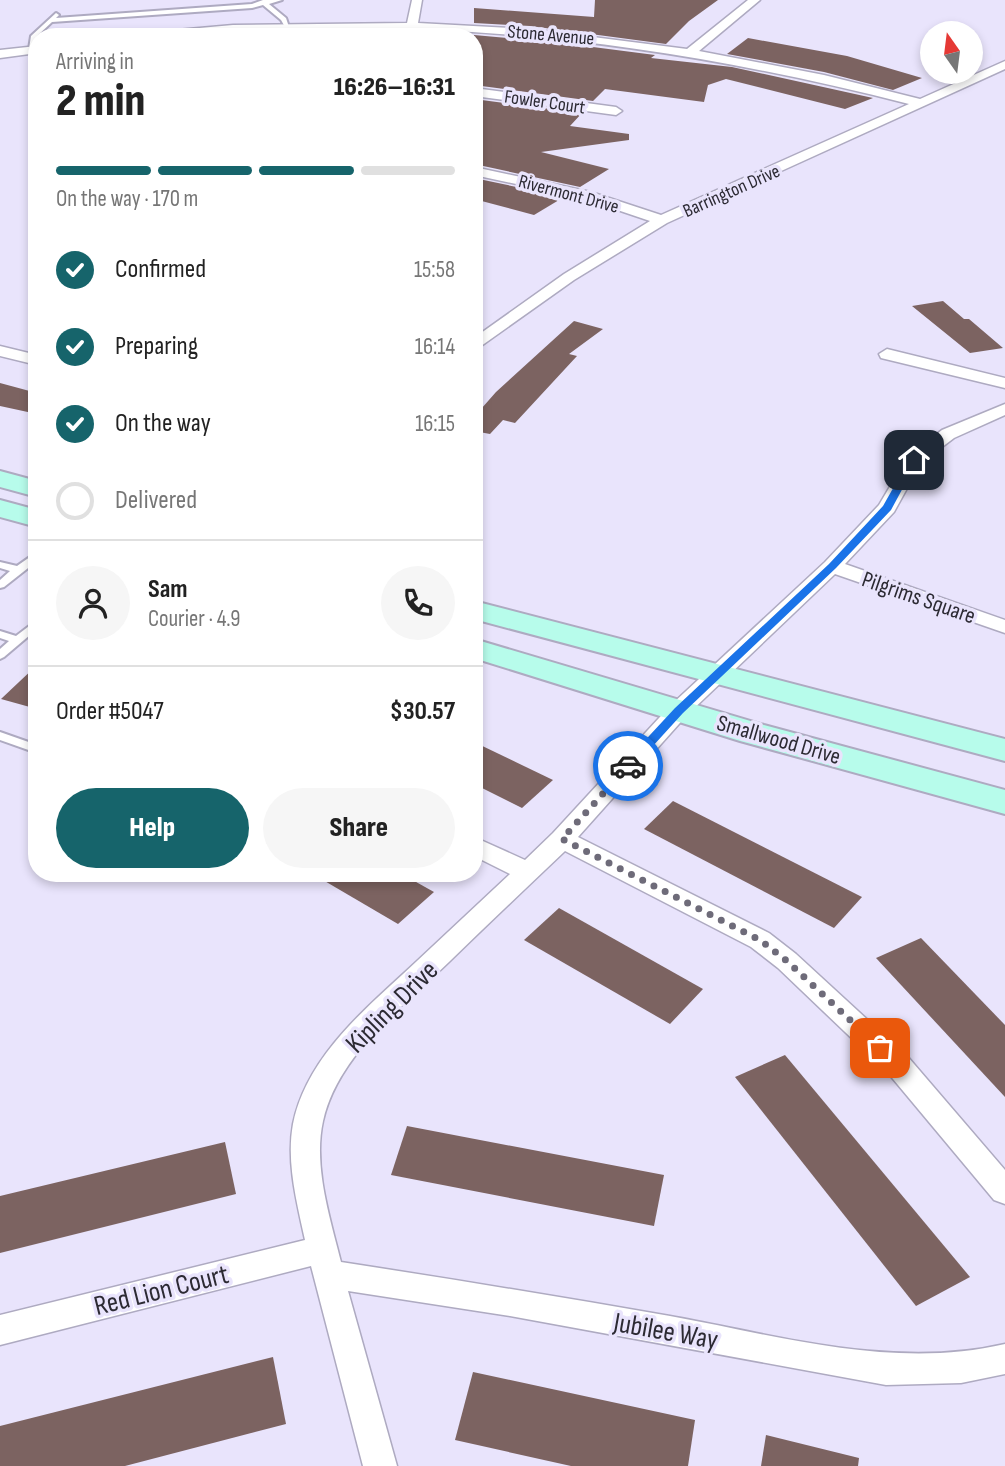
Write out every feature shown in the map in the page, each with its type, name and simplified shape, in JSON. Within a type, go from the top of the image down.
[{"type":"main road","points":[[0,479],[28,487]]},
{"type":"main road","points":[[0,508],[28,516]]},
{"type":"main road","name":"Smallwood Drive","points":[[483,612],[1005,750]]},
{"type":"main road","name":"Smallwood Drive","points":[[483,651],[679,710],[1005,802]]},
{"type":"street","points":[[412,26],[417,0]]},
{"type":"street","points":[[691,51],[755,0]]},
{"type":"street","name":"Stone Avenue","points":[[260,28],[444,28]]},
{"type":"street","name":"Stone Avenue","points":[[483,30],[573,36],[691,51],[799,71],[922,103]]},
{"type":"street","points":[[0,54],[28,50]]},
{"type":"street","name":"Barrington Drive","points":[[483,339],[569,276],[662,220],[1005,65]]},
{"type":"street","name":"Fowler Court","points":[[483,93],[616,111]]},
{"type":"street","name":"Rivermont Drive","points":[[483,173],[586,195],[662,220]]},
{"type":"street","points":[[0,351],[28,358]]},
{"type":"street","points":[[887,354],[1005,383]]},
{"type":"street","points":[[679,710],[832,566],[887,508],[914,460],[948,434],[1005,409]]},
{"type":"street","name":"Pilgrims Square","points":[[832,566],[1005,627]]},
{"type":"street","name":"Kipling Drive","points":[[380,1466],[325,1261],[309,1184],[306,1147],[308,1123],[317,1095],[356,1035],[562,839],[679,710]]},
{"type":"street","points":[[562,839],[760,940],[787,961],[898,1065],[1005,1191]]},
{"type":"street","points":[[483,850],[528,872]]},
{"type":"street","name":"Red Lion Court","points":[[0,1330],[325,1261]]},
{"type":"street","name":"Jubilee Way","points":[[325,1261],[510,1302],[886,1370],[977,1367],[1005,1359]]},
{"type":"lane","points":[[43,28],[58,13],[66,11],[216,0]]},
{"type":"lane","points":[[51,20],[279,0]]},
{"type":"lane","points":[[260,1],[284,19],[287,26]]},
{"type":"lane","points":[[0,586],[28,562]]},
{"type":"lane","points":[[0,565],[18,570]]},
{"type":"lane","points":[[0,655],[28,630]]},
{"type":"lane","points":[[0,634],[17,640]]},
{"type":"lane","points":[[0,736],[28,746]]},
{"type":"building","points":[[595,0],[718,0],[689,21],[666,44],[530,26],[474,23],[474,8],[594,17]]},
{"type":"building","points":[[483,36],[554,42],[655,55],[651,58],[732,67],[873,98],[845,109],[726,79],[708,85],[704,102],[605,89],[593,101],[483,86]]},
{"type":"building","points":[[748,38],[847,56],[920,79],[893,90],[824,72],[727,54]]},
{"type":"building","points":[[483,100],[582,113],[570,126],[629,134],[629,140],[541,152],[609,169],[580,187],[483,166]]},
{"type":"building","points":[[483,180],[564,197],[534,215],[483,201]]},
{"type":"building","points":[[943,301],[1003,348],[970,353],[912,306]]},
{"type":"building","points":[[574,321],[603,329],[569,354],[577,356],[515,423],[503,420],[490,434],[483,433],[483,407]]},
{"type":"building","points":[[0,383],[28,391],[28,412],[0,406]]},
{"type":"building","points":[[28,674],[28,706],[1,699]]},
{"type":"building","points":[[483,746],[553,780],[522,808],[483,788]]},
{"type":"building","points":[[673,801],[862,897],[834,928],[644,829]]},
{"type":"building","points":[[326,882],[416,882],[434,892],[398,924]]},
{"type":"building","points":[[559,908],[703,989],[670,1024],[524,940]]},
{"type":"building","points":[[921,938],[1005,1025],[1005,1097],[876,958]]},
{"type":"building","points":[[785,1055],[970,1277],[916,1306],[735,1077]]},
{"type":"building","points":[[407,1126],[664,1175],[654,1226],[391,1175]]},
{"type":"building","points":[[225,1142],[236,1194],[0,1253],[0,1196]]},
{"type":"building","points":[[273,1357],[286,1424],[125,1466],[0,1466],[0,1426]]},
{"type":"building","points":[[473,1372],[695,1420],[688,1466],[571,1466],[455,1440]]},
{"type":"building","points":[[766,1435],[859,1458],[858,1466],[761,1466]]},
{"type":"way so far","points":[[628,766],[562,839],[760,940],[787,961],[880,1048]]},
{"type":"route","points":[[628,766],[679,710],[832,566],[887,508],[914,460]]}]
